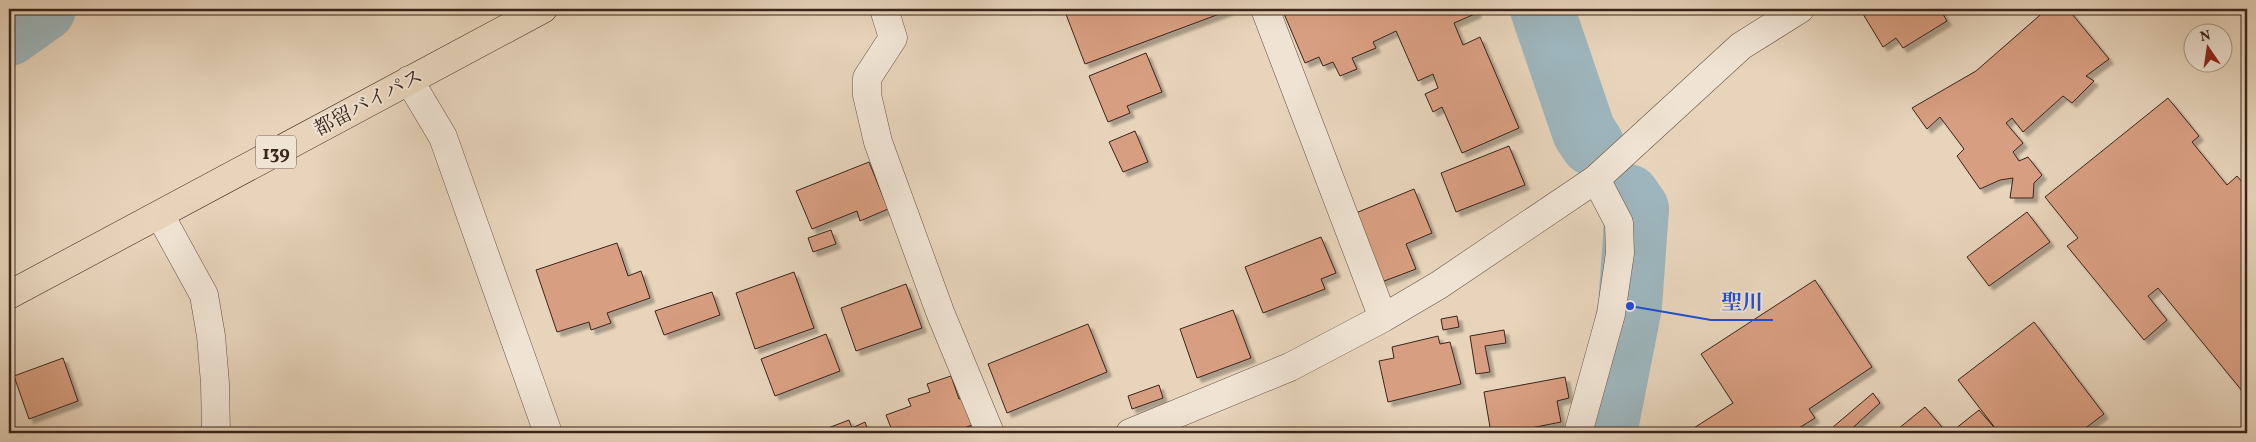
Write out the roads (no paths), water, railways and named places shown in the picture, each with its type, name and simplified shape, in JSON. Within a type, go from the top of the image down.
[{"type":"highway","name":"都留バイパス","points":[[9,295],[543,9]]},
{"type":"street","points":[[884,9],[893,38],[867,78],[867,95],[878,142],[940,312],[990,433]]},
{"type":"street","points":[[1265,9],[1383,318]]},
{"type":"street","points":[[1130,433],[1290,367],[1383,318],[1439,285],[1596,179],[1740,46],[1800,9]]},
{"type":"street","points":[[409,80],[443,137],[548,433]]},
{"type":"street","points":[[1578,433],[1611,314],[1620,253],[1619,223],[1596,179]]},
{"type":"street","points":[[160,215],[204,295],[213,355],[216,433]]},
{"type":"waterway","points":[[9,34],[44,9]]},
{"type":"waterway","points":[[1542,9],[1584,132],[1592,144]]},
{"type":"waterway","points":[[1605,433],[1630,306],[1637,209],[1628,196]]},
{"type":"place","name":"聖川","points":[[1630,306]]}]
